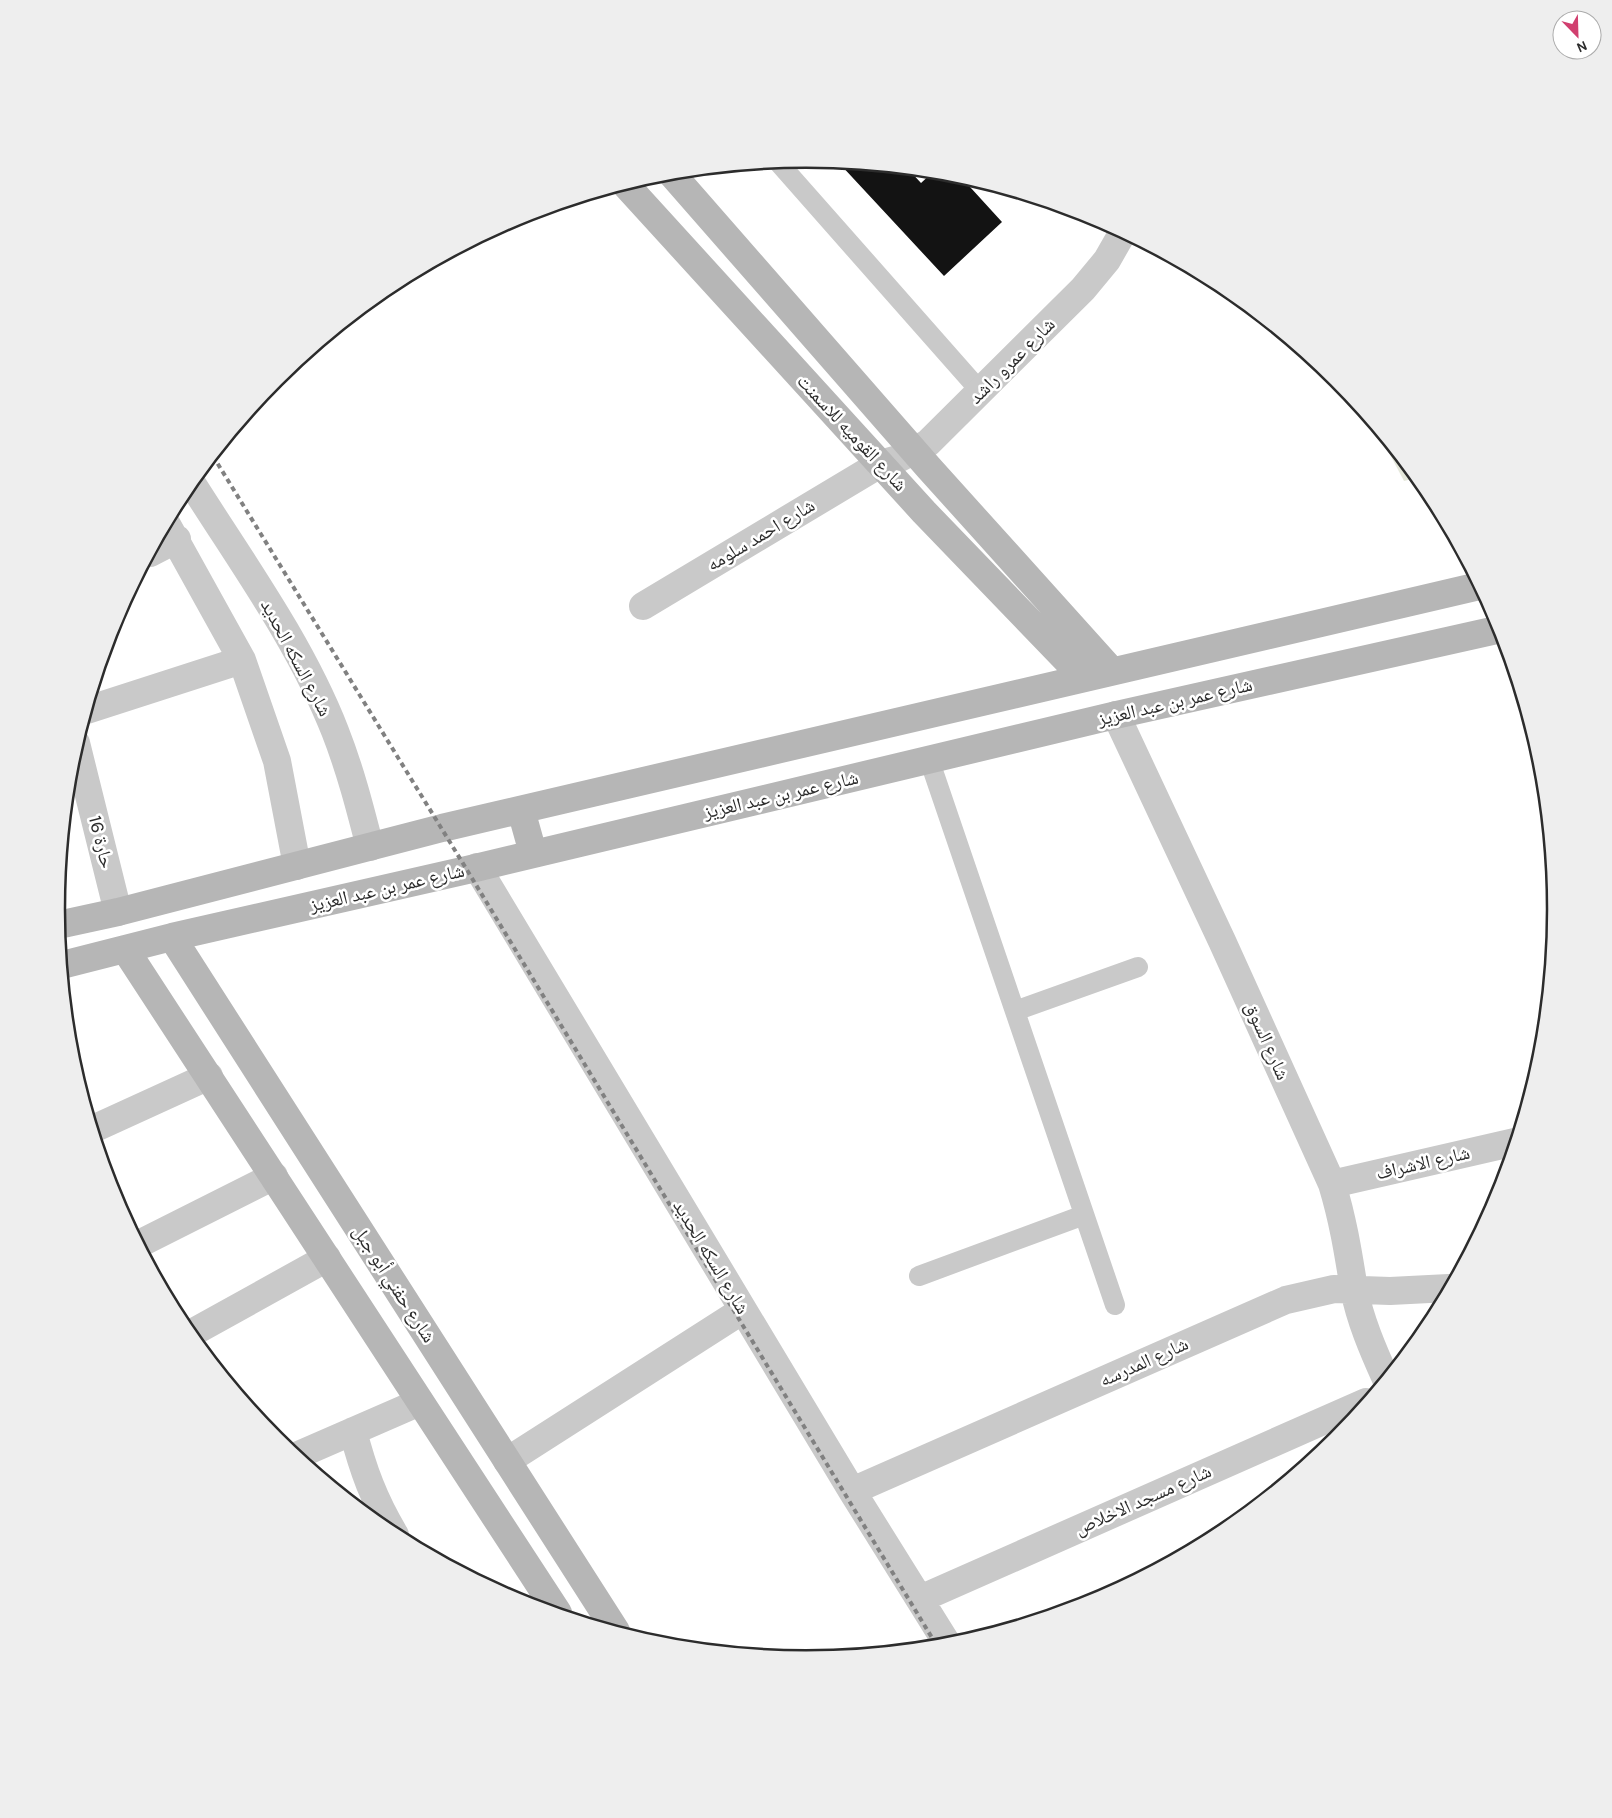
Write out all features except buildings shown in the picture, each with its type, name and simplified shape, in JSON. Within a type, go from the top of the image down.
[{"type":"main road","name":"شارع القوميه للاسمنت","points":[[677,179],[915,452],[1112,671]]},
{"type":"main road","name":"شارع القوميه للاسمنت","points":[[630,189],[880,464],[1083,677]]},
{"type":"main road","points":[[66,923],[118,912],[521,810],[1083,677],[1474,587]]},
{"type":"main road","name":"شارع عمر بن عبد العزيز","points":[[68,964],[172,937],[477,867],[1116,715],[1493,631]]},
{"type":"main road","points":[[521,810],[533,853]]},
{"type":"main road","name":"شارع حفني أبو جبل","points":[[172,937],[612,1624]]},
{"type":"main road","points":[[125,949],[552,1605]]},
{"type":"street","name":"شارع عمرو راشد","points":[[880,464],[915,452],[940,434],[1096,275],[1120,238]]},
{"type":"street","name":"شارع احمد سلومه","points":[[642,606],[880,464]]},
{"type":"street","name":"شارع السكه الحديد","points":[[196,489],[280,622],[310,675],[335,731],[355,788],[370,847]]},
{"type":"street","points":[[171,531],[242,660],[277,761],[297,866]]},
{"type":"street","points":[[93,708],[242,660]]},
{"type":"street","name":"شارع السوق","points":[[1116,715],[1222,941],[1332,1184],[1343,1220],[1354,1289],[1362,1320],[1384,1373]]},
{"type":"street","name":"حارة 16","points":[[80,760],[118,912]]},
{"type":"street","name":"شارع السكه الحديد","points":[[477,867],[852,1491],[943,1637]]},
{"type":"street","points":[[98,1128],[209,1076]]},
{"type":"street","name":"شارع الاشراف","points":[[1332,1184],[1509,1143]]},
{"type":"street","points":[[144,1242],[274,1176]]},
{"type":"street","points":[[197,1330],[327,1258]]},
{"type":"street","name":"شارع المدرسه","points":[[852,1491],[1286,1300],[1334,1289],[1390,1291],[1443,1288]]},
{"type":"street","points":[[507,1461],[743,1310]]},
{"type":"street","points":[[303,1453],[420,1402]]},
{"type":"street","name":"شارع مسجد الاخلاص","points":[[920,1598],[1354,1407]]},
{"type":"street","points":[[353,1431],[363,1471],[376,1504],[385,1518]]},
{"type":"lane","points":[[784,169],[981,392]]},
{"type":"lane","points":[[929,759],[1115,1306]]},
{"type":"lane","points":[[1015,1011],[1138,967]]},
{"type":"lane","points":[[919,1276],[1084,1215]]},
{"type":"shaded area","points":[[1388,451],[1410,480],[1404,481]]},
{"type":"railway","points":[[216,461],[467,870],[933,1639]]}]
